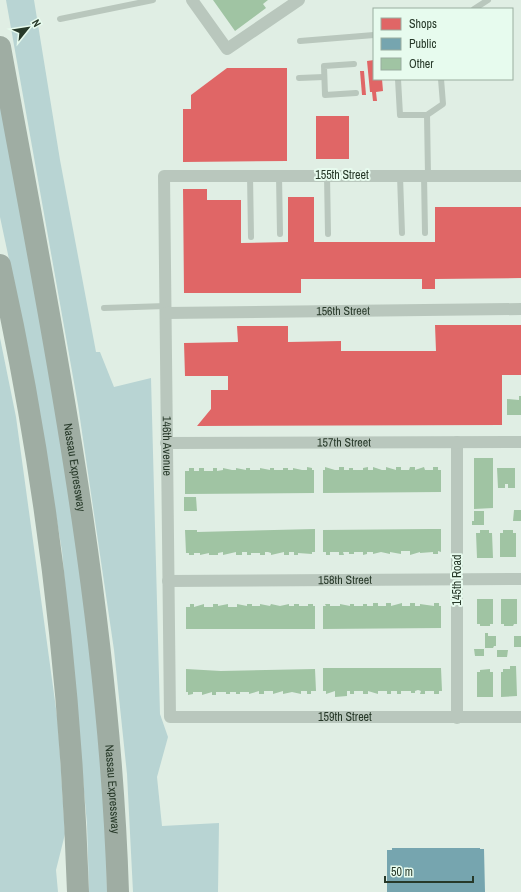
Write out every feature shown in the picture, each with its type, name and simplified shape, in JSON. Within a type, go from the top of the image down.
[{"type":"highway","name":"Nassau Expressway","points":[[0,47],[64,400],[93,582],[110,759],[118,892]]},
{"type":"highway","points":[[0,265],[34,443],[53,577],[67,711],[78,892]]},
{"type":"street","points":[[192,0],[227,50],[299,0]]},
{"type":"street","name":"155th Street","points":[[164,176],[521,176]]},
{"type":"street","name":"146th Avenue","points":[[164,176],[170,717]]},
{"type":"street","name":"156th Street","points":[[166,310],[521,308]]},
{"type":"street","name":"145th Road","points":[[457,442],[457,718]]},
{"type":"street","name":"157th Street","points":[[166,443],[521,442]]},
{"type":"street","name":"158th Street","points":[[168,581],[521,579]]},
{"type":"street","name":"159th Street","points":[[170,717],[521,717]]},
{"type":"lane","points":[[60,19],[152,0]]},
{"type":"lane","points":[[476,8],[488,0]]},
{"type":"lane","points":[[300,40],[373,35]]},
{"type":"lane","points":[[354,64],[324,66],[325,95],[356,93]]},
{"type":"lane","points":[[299,78],[324,77]]},
{"type":"lane","points":[[398,80],[400,115],[427,115],[443,104],[441,80]]},
{"type":"lane","points":[[425,233],[427,115]]},
{"type":"lane","points":[[250,175],[251,237]]},
{"type":"lane","points":[[278,175],[280,234]]},
{"type":"lane","points":[[327,175],[328,234]]},
{"type":"lane","points":[[400,176],[402,233]]},
{"type":"lane","points":[[104,308],[166,310]]},
{"type":"shaded area","points":[[6,0],[34,0],[60,160],[96,352],[100,352],[114,387],[151,378],[160,714],[168,737],[157,777],[162,826],[219,823],[218,892],[133,892],[127,774],[114,650],[78,405]]},
{"type":"shaded area","points":[[0,90],[21,199],[89,619],[106,837],[107,892],[89,892],[87,824],[62,551],[29,353],[0,217]]},
{"type":"shaded area","points":[[0,338],[16,417],[58,723],[65,834],[56,870],[58,892],[0,892]]},
{"type":"building: Shops","points":[[373,60],[373,80],[382,80],[383,91],[376,92],[377,101],[373,101],[372,92],[370,92],[367,61]]},
{"type":"building: Shops","points":[[227,68],[287,68],[287,161],[183,162],[183,109],[191,109],[191,95]]},
{"type":"building: Shops","points":[[360,71],[364,71],[366,95],[362,95]]},
{"type":"building: Shops","points":[[316,116],[349,116],[349,159],[316,159]]},
{"type":"building: Shops","points":[[183,189],[207,189],[207,200],[241,200],[241,243],[288,242],[288,197],[314,197],[314,242],[435,242],[435,207],[521,207],[521,278],[435,279],[435,289],[422,289],[422,279],[301,279],[301,293],[184,293]]},
{"type":"building: Shops","points":[[435,325],[521,325],[521,375],[502,375],[502,425],[197,426],[211,409],[211,390],[228,390],[228,376],[185,376],[184,343],[238,342],[237,326],[288,326],[288,342],[341,341],[341,351],[436,351]]},
{"type":"building: Public","points":[[392,848],[484,849],[485,892],[387,892],[387,850],[392,850]]},
{"type":"building: Other","points":[[213,0],[268,0],[263,4],[266,8],[235,31]]},
{"type":"building: Other","points":[[519,396],[521,396],[521,415],[507,415],[507,399],[519,400]]},
{"type":"building: Other","points":[[474,458],[493,458],[493,508],[474,509]]},
{"type":"building: Other","points":[[307,467],[314,470],[314,493],[185,494],[185,471],[189,471],[189,468],[194,468],[194,471],[199,471],[199,468],[204,468],[204,471],[213,471],[213,468],[217,468],[217,471],[223,470],[223,468],[232,470],[236,470],[236,468],[260,470],[260,468],[270,470],[270,468],[274,468],[274,470],[283,470],[283,468],[288,468],[288,470],[293,470],[293,468],[307,470]]},
{"type":"building: Other","points":[[325,467],[335,470],[339,470],[339,467],[344,467],[344,470],[353,468],[353,470],[363,470],[363,468],[368,467],[368,470],[373,470],[373,467],[386,470],[386,467],[396,470],[396,467],[401,467],[401,470],[409,470],[410,467],[415,467],[415,470],[424,467],[425,470],[433,470],[433,467],[438,467],[438,470],[441,470],[441,492],[323,493],[323,470],[325,470]]},
{"type":"building: Other","points":[[497,468],[515,468],[515,488],[508,488],[508,484],[505,484],[505,488],[498,488]]},
{"type":"building: Other","points":[[184,497],[196,497],[197,511],[184,511]]},
{"type":"building: Other","points":[[514,510],[521,510],[521,521],[513,521]]},
{"type":"building: Other","points":[[474,511],[484,511],[484,525],[472,525],[472,521],[474,521]]},
{"type":"building: Other","points":[[315,529],[315,552],[312,552],[312,554],[298,553],[298,555],[294,555],[294,552],[289,552],[289,555],[284,555],[284,552],[271,555],[271,553],[265,552],[265,555],[260,555],[260,553],[251,553],[251,555],[247,555],[247,552],[242,552],[242,555],[236,555],[236,552],[223,555],[223,552],[218,553],[218,555],[209,555],[209,553],[200,555],[200,553],[194,553],[194,555],[189,555],[189,553],[186,553],[185,530],[197,530],[197,532]]},
{"type":"building: Other","points":[[441,529],[441,552],[438,551],[438,554],[433,554],[433,552],[420,552],[410,555],[410,551],[401,551],[401,554],[381,552],[373,554],[373,552],[367,552],[367,554],[363,555],[363,552],[354,552],[354,554],[349,554],[349,552],[343,552],[344,555],[339,555],[339,552],[330,552],[330,555],[326,555],[326,552],[323,552],[323,530]]},
{"type":"building: Other","points":[[480,530],[489,530],[489,533],[492,533],[493,558],[477,558],[476,533],[480,533]]},
{"type":"building: Other","points":[[503,530],[513,530],[513,533],[516,533],[516,557],[500,557],[500,533],[503,533]]},
{"type":"building: Other","points":[[477,599],[493,599],[493,624],[490,624],[490,626],[480,626],[480,624],[477,624]]},
{"type":"building: Other","points":[[501,599],[517,599],[517,624],[514,624],[513,626],[504,626],[504,624],[501,624]]},
{"type":"building: Other","points":[[373,603],[378,603],[378,606],[386,606],[386,603],[391,603],[391,606],[402,603],[402,606],[410,606],[410,603],[415,603],[415,606],[420,606],[420,604],[434,606],[434,603],[439,603],[439,606],[441,606],[441,628],[323,629],[323,606],[326,606],[325,604],[330,604],[330,606],[340,606],[340,604],[350,606],[350,604],[354,604],[354,606],[363,606],[363,604],[367,604],[367,606],[373,606]]},
{"type":"building: Other","points":[[190,604],[194,604],[194,607],[204,604],[204,607],[213,607],[213,604],[218,604],[218,606],[228,604],[228,607],[237,607],[237,604],[247,606],[247,604],[252,604],[252,606],[260,606],[260,604],[270,606],[271,604],[280,606],[289,604],[289,606],[294,606],[294,604],[299,604],[299,606],[308,606],[308,604],[313,604],[313,606],[315,606],[315,629],[186,629],[186,607],[190,607]]},
{"type":"building: Other","points":[[485,633],[488,633],[488,636],[496,636],[496,646],[493,648],[485,648]]},
{"type":"building: Other","points":[[514,636],[521,636],[521,647],[514,647]]},
{"type":"building: Other","points":[[474,649],[484,649],[484,656],[475,656]]},
{"type":"building: Other","points":[[497,650],[508,650],[507,657],[497,657]]},
{"type":"building: Other","points":[[510,666],[516,666],[517,696],[501,697],[501,672],[503,672],[503,669],[510,669]]},
{"type":"building: Other","points":[[323,668],[441,668],[442,691],[439,691],[439,694],[434,694],[434,691],[425,691],[425,694],[420,694],[421,691],[418,690],[415,691],[415,693],[411,693],[411,691],[401,691],[401,694],[397,694],[397,691],[391,691],[391,694],[387,694],[387,691],[378,691],[378,694],[368,691],[368,694],[363,694],[363,691],[354,691],[354,694],[350,694],[350,691],[347,691],[347,696],[335,697],[335,691],[326,694],[326,691],[323,691]]},
{"type":"building: Other","points":[[186,669],[221,671],[315,669],[316,691],[311,691],[311,694],[307,694],[307,691],[301,691],[301,694],[292,692],[283,694],[283,691],[273,694],[273,691],[264,691],[264,694],[259,694],[259,691],[249,694],[249,692],[240,692],[240,694],[236,694],[236,692],[230,692],[230,694],[226,694],[226,692],[216,692],[216,695],[212,695],[212,692],[202,695],[202,692],[193,692],[193,694],[188,695],[188,692],[186,692]]},
{"type":"building: Other","points":[[490,669],[490,672],[493,672],[493,697],[477,697],[477,672],[480,672],[480,670]]}]
